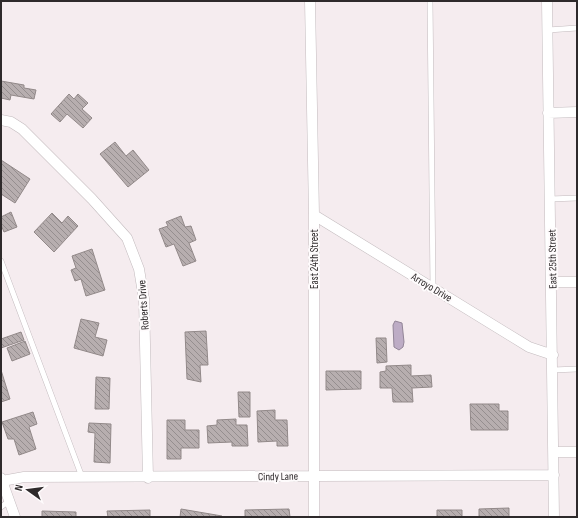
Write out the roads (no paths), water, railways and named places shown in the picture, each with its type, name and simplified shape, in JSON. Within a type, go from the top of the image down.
[{"type":"street","name":"East 24th Street","points":[[310,1],[314,215],[314,517]]},
{"type":"street","name":"East 25th Street","points":[[547,1],[554,517]]},
{"type":"street","points":[[548,113],[577,112]]},
{"type":"street","name":"Roberts Drive","points":[[1,120],[10,122],[22,129],[92,199],[127,238],[140,269],[144,299],[148,478]]},
{"type":"street","name":"Arroyo Drive","points":[[314,215],[529,347],[553,355]]},
{"type":"street","points":[[552,282],[577,282]]},
{"type":"street","points":[[554,452],[577,452]]},
{"type":"street","name":"Cindy Lane","points":[[1,479],[24,477],[148,478],[315,475],[554,475]]},
{"type":"street","points":[[1,479],[5,504],[15,517]]},
{"type":"lane","points":[[430,1],[433,288]]},
{"type":"lane","points":[[548,30],[577,28]]},
{"type":"lane","points":[[550,198],[577,198]]},
{"type":"lane","points":[[1,261],[83,478]]},
{"type":"lane","points":[[553,370],[577,369]]}]
